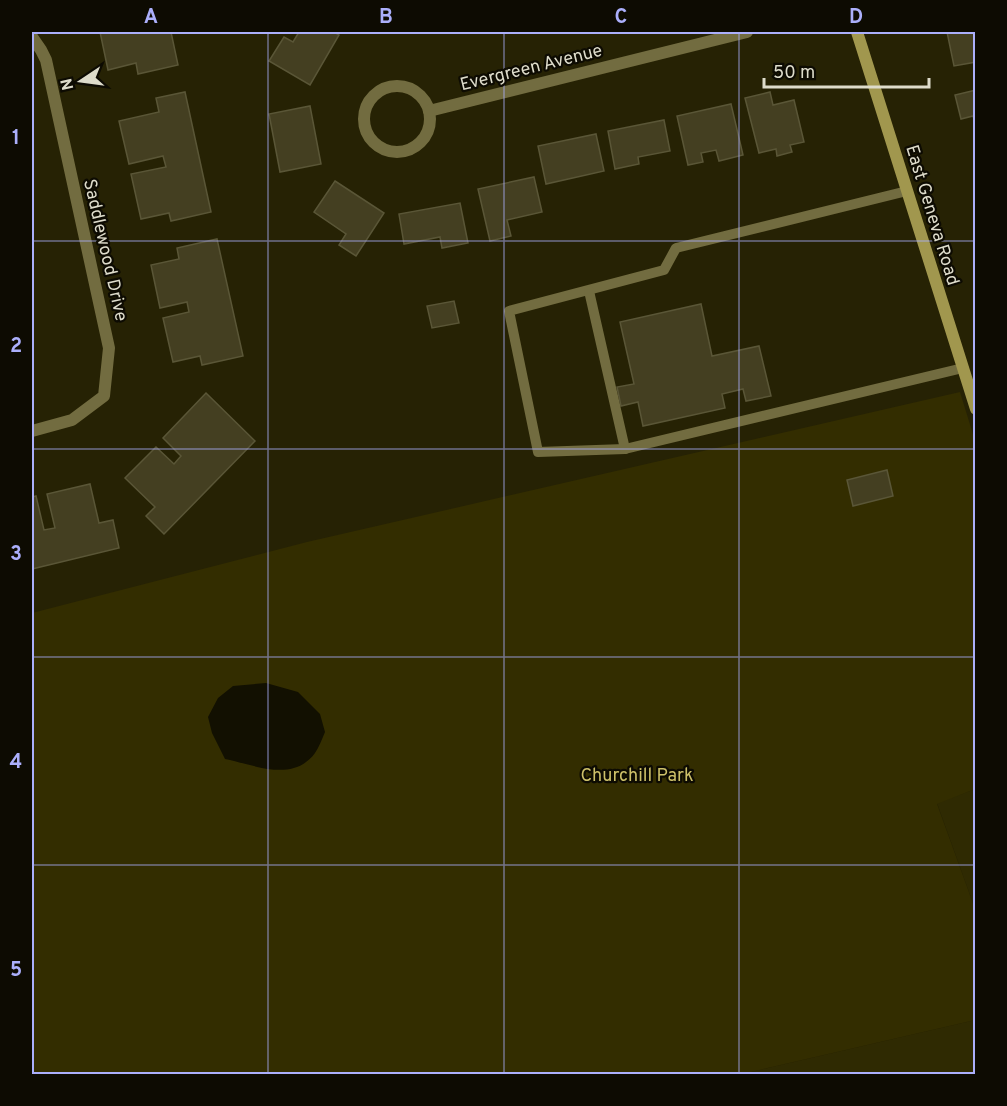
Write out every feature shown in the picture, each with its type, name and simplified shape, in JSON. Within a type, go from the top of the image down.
[{"type":"main road","name":"East Geneva Road","points":[[857,32],[975,409]]},
{"type":"street","name":"Evergreen Avenue","points":[[429,111],[747,32]]},
{"type":"street","name":"Saddlewood Drive","points":[[32,37],[46,60],[109,348],[104,396],[72,420],[32,431]]},
{"type":"street","points":[[399,86],[418,94],[429,111],[430,123],[427,134],[410,150],[388,151],[377,146],[369,138],[364,128],[366,107],[371,98],[379,91],[389,87],[399,86]]},
{"type":"lane","points":[[907,191],[676,248],[664,270],[509,311],[538,452],[625,449],[963,368]]},
{"type":"lane","points":[[589,291],[625,449]]},
{"type":"shaded area","points":[[266,683],[298,692],[320,714],[325,732],[315,753],[306,762],[296,767],[273,770],[225,759],[212,733],[208,717],[218,698],[233,686]]},
{"type":"shaded area","points":[[975,789],[975,909],[937,803]]},
{"type":"shaded area","points":[[975,1020],[975,1074],[742,1074]]},
{"type":"green space","name":"Churchill Park","points":[[960,392],[976,444],[975,789],[937,804],[975,909],[975,1020],[742,1074],[32,1074],[32,613],[307,542]]},
{"type":"building","points":[[100,32],[171,32],[178,65],[138,74],[136,63],[108,70]]},
{"type":"building","points":[[299,32],[334,32],[339,35],[310,85],[269,61],[284,37],[293,42]]},
{"type":"building","points":[[947,32],[976,32],[976,62],[954,66]]},
{"type":"building","points":[[976,90],[976,125],[973,116],[961,119],[955,95]]},
{"type":"building","points":[[185,92],[211,212],[171,221],[169,213],[141,219],[131,174],[166,167],[163,156],[129,164],[119,121],[159,112],[156,98]]},
{"type":"building","points":[[770,92],[773,105],[794,100],[804,142],[790,145],[792,152],[777,156],[776,149],[759,153],[745,98]]},
{"type":"building","points":[[731,104],[743,155],[719,161],[716,150],[701,153],[703,162],[688,165],[677,116]]},
{"type":"building","points":[[310,106],[321,164],[280,172],[269,114]]},
{"type":"building","points":[[664,120],[670,151],[638,157],[639,164],[615,169],[608,131]]},
{"type":"building","points":[[596,134],[604,171],[546,184],[538,146]]},
{"type":"building","points":[[534,177],[542,212],[507,220],[511,236],[490,241],[478,189]]},
{"type":"building","points":[[335,181],[384,213],[356,256],[339,245],[346,234],[314,212]]},
{"type":"building","points":[[460,203],[468,243],[442,248],[440,237],[404,244],[399,214]]},
{"type":"building","points":[[217,239],[243,356],[202,365],[200,356],[173,362],[163,318],[189,312],[187,302],[160,308],[151,265],[179,259],[177,248]]},
{"type":"building","points":[[454,301],[459,323],[432,328],[427,306]]},
{"type":"building","points":[[701,304],[712,356],[759,346],[771,396],[746,401],[743,389],[722,394],[725,408],[643,426],[638,402],[621,406],[617,387],[634,384],[620,322]]},
{"type":"building","points":[[206,393],[255,441],[164,534],[146,516],[155,507],[125,478],[156,447],[174,464],[181,456],[163,438]]},
{"type":"building","points":[[887,470],[893,496],[853,506],[847,480]]},
{"type":"building","points":[[90,484],[99,523],[113,520],[119,548],[32,569],[32,497],[36,496],[44,530],[55,528],[47,494]]}]
